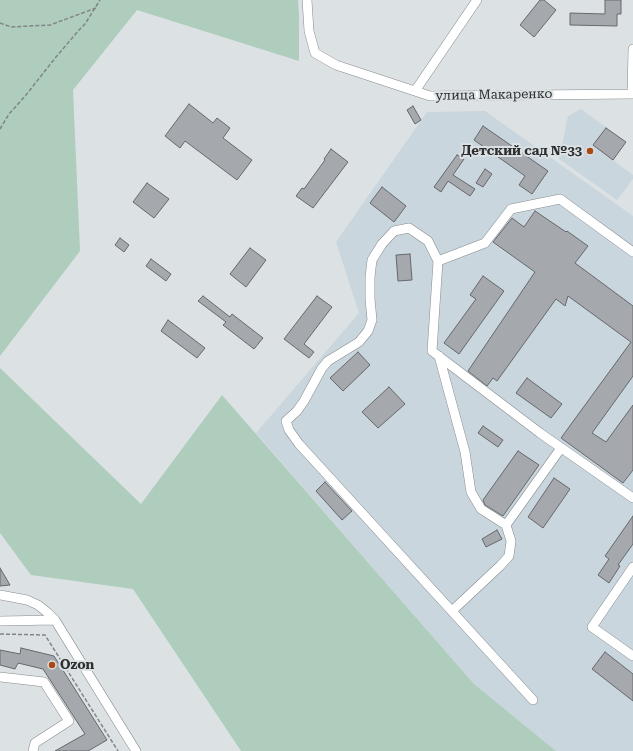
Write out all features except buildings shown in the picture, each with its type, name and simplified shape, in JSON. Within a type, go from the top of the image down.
[{"type":"street","name":"улица Макаренко","points":[[307,0],[309,31],[315,53],[336,65],[430,96],[633,94]]},
{"type":"street","points":[[415,91],[477,0]]},
{"type":"street","points":[[633,49],[633,94]]},
{"type":"street","points":[[438,261],[485,243],[511,209],[560,199],[633,252]]},
{"type":"street","points":[[533,700],[299,444],[289,430],[286,421],[297,411],[322,368],[328,361],[358,342],[368,331],[372,320],[370,299],[372,260],[382,244],[394,230],[409,228],[428,241],[438,261],[432,351],[561,448],[631,493]]},
{"type":"street","points":[[439,356],[465,452],[471,492],[481,509],[506,525],[511,540],[509,556],[452,611]]},
{"type":"street","points":[[506,525],[561,448]]},
{"type":"street","points":[[633,567],[592,626],[633,656]]},
{"type":"street","points":[[0,595],[27,600],[38,604],[55,620],[136,751]]},
{"type":"street","points":[[0,621],[55,620]]},
{"type":"street","points":[[0,677],[44,682],[69,721],[35,743],[33,751]]},
{"type":"path","points":[[0,129],[9,114],[85,24],[100,0]]},
{"type":"path","points":[[0,23],[12,27],[50,25],[96,8]]},
{"type":"path","points":[[0,122],[4,121]]},
{"type":"path","points":[[0,634],[46,635],[118,751]]},
{"type":"shaded area","name":"Детский сад №33","points":[[581,109],[626,142],[613,160],[633,175],[633,179],[617,200],[559,159],[568,116]]},
{"type":"shaded area","points":[[485,111],[633,216],[633,751],[556,751],[474,684],[256,433],[359,313],[336,242],[427,112]]},
{"type":"green space","points":[[0,0],[298,0],[299,61],[137,10],[73,90],[80,251],[0,356]]},
{"type":"green space","points":[[0,368],[141,504],[222,395],[474,684],[556,751],[241,751],[133,589],[31,575],[0,533]]},
{"type":"place","name":"Детский сад №33","points":[[590,151]]},
{"type":"place","name":"Ozon","points":[[52,665]]}]
